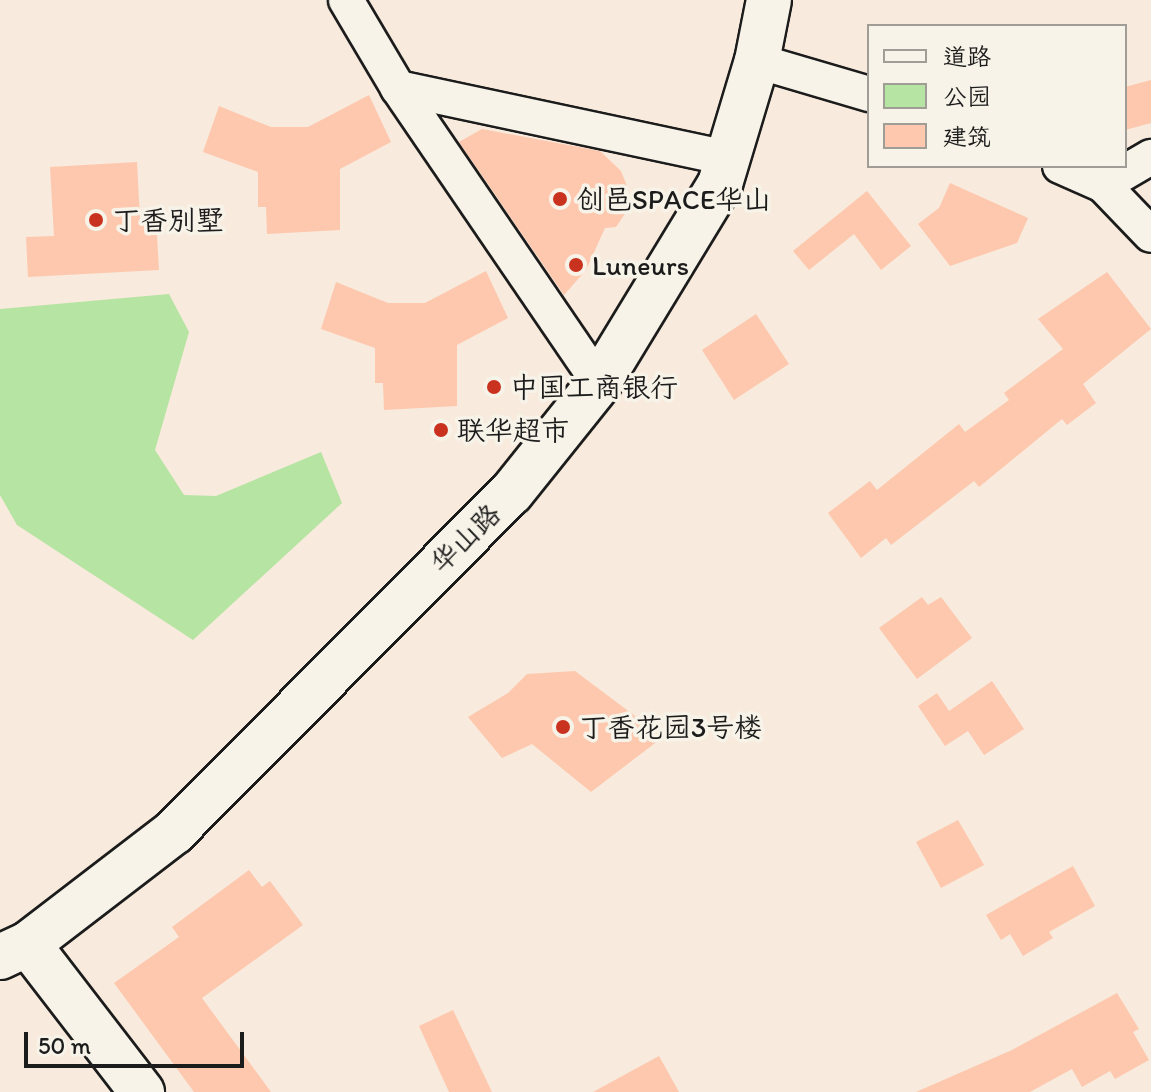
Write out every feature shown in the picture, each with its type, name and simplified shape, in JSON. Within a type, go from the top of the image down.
[{"type":"main road","name":"华山路","points":[[14,950],[174,832],[511,493],[599,383],[720,184],[757,61],[769,0]]},
{"type":"main road","points":[[14,950],[142,1092]]},
{"type":"street","points":[[346,0],[398,88],[599,383]]},
{"type":"street","points":[[757,61],[867,93]]},
{"type":"street","points":[[398,88],[728,158]]},
{"type":"street","points":[[1103,185],[1151,157]]},
{"type":"street","points":[[1065,168],[1103,185],[1151,235]]},
{"type":"green space","points":[[169,294],[189,332],[155,450],[184,495],[216,496],[321,452],[342,503],[193,640],[17,525],[0,495],[0,309]]},
{"type":"building","points":[[1151,80],[1151,123],[1127,129],[1127,86]]},
{"type":"building","points":[[369,95],[391,142],[340,169],[340,230],[267,234],[266,207],[258,207],[258,172],[203,152],[219,106],[271,127],[308,127]]},
{"type":"building","name":"创邑SPACE华山","points":[[482,129],[600,151],[621,171],[627,186],[626,212],[616,227],[605,228],[586,270],[564,295],[459,142]]},
{"type":"building","name":"丁香别墅","points":[[137,162],[140,220],[156,219],[159,270],[28,277],[26,237],[54,236],[50,167]]},
{"type":"building","points":[[950,183],[1028,218],[1017,243],[950,266],[918,224],[939,208]]},
{"type":"building","points":[[867,191],[911,246],[881,270],[854,234],[809,270],[793,251]]},
{"type":"building","points":[[486,271],[508,318],[457,345],[457,406],[384,410],[383,383],[375,383],[375,348],[321,329],[336,282],[388,303],[425,303]]},
{"type":"building","points":[[1107,272],[1151,329],[1083,384],[1096,403],[1067,425],[1062,419],[979,487],[974,481],[891,545],[886,538],[861,558],[828,513],[870,481],[877,490],[959,424],[965,432],[1009,400],[1004,393],[1063,349],[1038,319]]},
{"type":"building","points":[[756,314],[789,364],[734,400],[702,350]]},
{"type":"building","points":[[922,597],[928,605],[941,597],[972,638],[917,679],[879,628]]},
{"type":"building","name":"丁香花园3号楼","points":[[575,671],[663,737],[591,792],[532,744],[502,758],[468,717],[508,693],[527,674]]},
{"type":"building","points":[[992,681],[1024,729],[984,755],[968,731],[945,746],[918,706],[937,693],[949,711]]},
{"type":"building","points":[[958,820],[984,865],[941,888],[916,842]]},
{"type":"building","points":[[1073,866],[1095,906],[1049,932],[1053,938],[1023,956],[1010,934],[1001,940],[986,915]]},
{"type":"building","points":[[249,870],[262,887],[270,881],[303,925],[202,998],[271,1092],[194,1092],[114,983],[179,937],[172,927]]},
{"type":"building","points":[[1117,993],[1139,1029],[1133,1032],[1149,1060],[1115,1079],[1110,1071],[1082,1087],[1072,1069],[1030,1092],[916,1092],[1012,1050]]},
{"type":"building","points":[[453,1010],[492,1092],[449,1092],[419,1026]]},
{"type":"building","points":[[659,1056],[679,1092],[593,1092]]},
{"type":"place","name":"创邑SPACE华山","points":[[560,199]]},
{"type":"place","name":"丁香别墅","points":[[96,220]]},
{"type":"place","name":"Luneurs","points":[[576,265]]},
{"type":"place","name":"中国工商银行","points":[[494,387]]},
{"type":"place","name":"联华超市","points":[[441,430]]},
{"type":"place","name":"丁香花园3号楼","points":[[563,727]]}]
